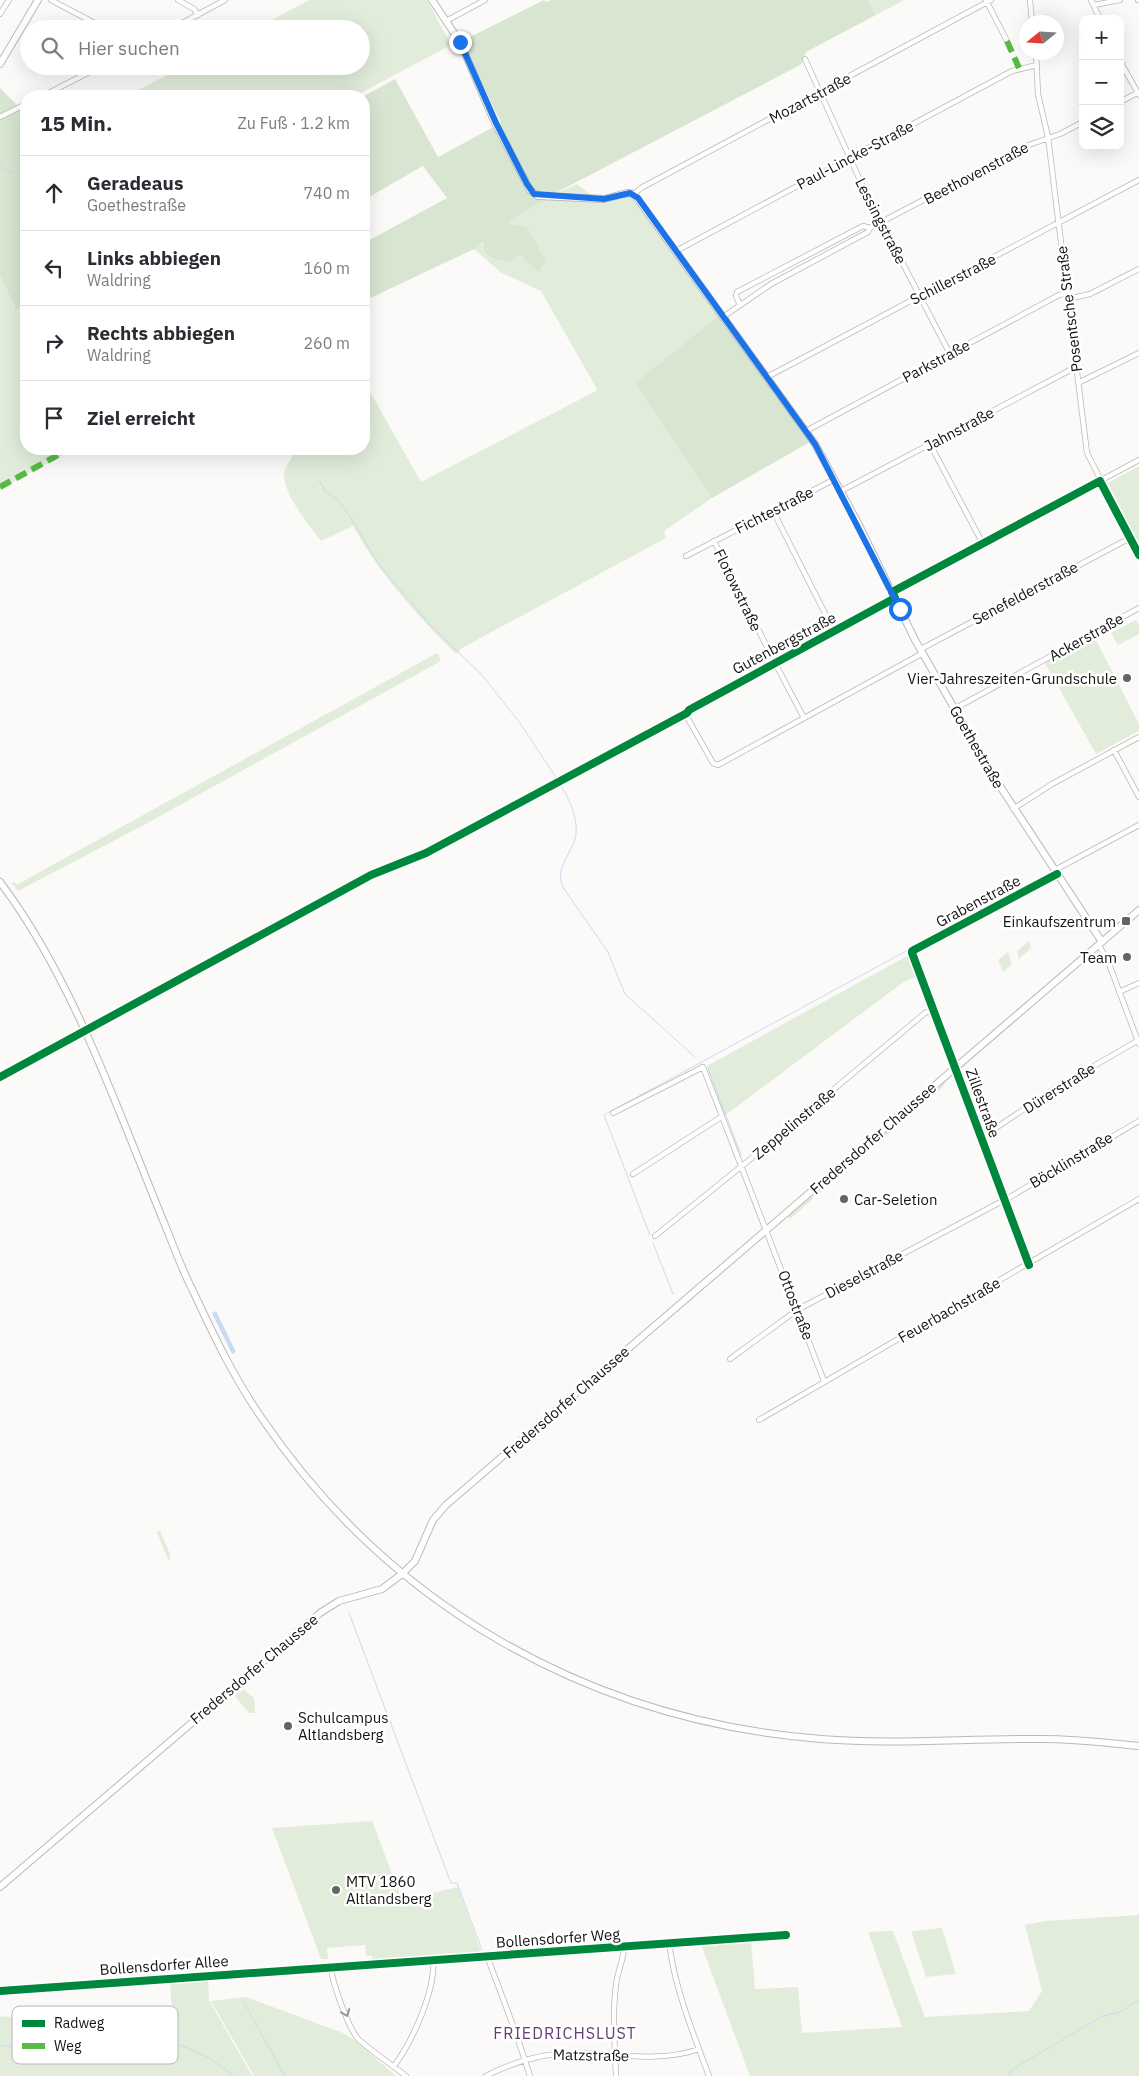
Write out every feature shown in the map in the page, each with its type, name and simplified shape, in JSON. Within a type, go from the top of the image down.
[{"type":"main road","points":[[26,20],[38,0]]},
{"type":"main road","points":[[432,0],[460,42],[496,123],[534,194],[604,199],[627,193],[634,194]]},
{"type":"main road","points":[[0,64],[20,30]]},
{"type":"main road","name":"Goethestraße","points":[[634,194],[806,431],[835,479],[893,595],[954,709],[1014,809],[1101,943]]},
{"type":"main road","points":[[0,882],[18,905],[47,956],[88,1038],[190,1286],[238,1380],[258,1414],[282,1448],[329,1504],[402,1574],[488,1635],[550,1668],[636,1703],[690,1719],[751,1731],[822,1739],[895,1741],[1044,1739],[1079,1740],[1139,1746]]},
{"type":"main road","name":"Fredersdorfer Chaussee","points":[[0,1887],[318,1615],[339,1602],[382,1589],[402,1574],[415,1561],[433,1520],[446,1505],[1139,910]]},
{"type":"street","points":[[0,14],[8,0]]},
{"type":"street","points":[[51,0],[89,20]]},
{"type":"street","points":[[178,0],[194,9],[198,15]]},
{"type":"street","points":[[188,20],[225,0]]},
{"type":"street","points":[[446,21],[485,0]]},
{"type":"street","points":[[1030,0],[1031,15]]},
{"type":"street","points":[[1091,0],[1098,15]]},
{"type":"street","points":[[1094,5],[1120,0]]},
{"type":"street","name":"Mozartstraße","points":[[634,194],[647,184],[988,1],[1007,41]]},
{"type":"street","name":"Lessingstraße","points":[[805,59],[849,158],[950,354]]},
{"type":"street","name":"Posentsche Straße","points":[[1037,60],[1038,94],[1048,137],[1087,453],[1139,554]]},
{"type":"street","name":"Paul-Lincke-Straße","points":[[676,251],[1012,71],[1024,66],[1038,65]]},
{"type":"street","points":[[1124,68],[1139,93],[1124,100]]},
{"type":"street","points":[[55,90],[84,75]]},
{"type":"street","points":[[0,117],[20,107]]},
{"type":"street","name":"Beethovenstraße","points":[[723,317],[771,284],[868,232],[870,228],[1026,146],[1060,134],[1079,124]]},
{"type":"street","name":"Schillerstraße","points":[[768,377],[1139,180]]},
{"type":"street","name":"Beethovenstraße","points":[[740,305],[736,296],[737,292],[862,226],[870,228]]},
{"type":"street","name":"Parkstraße","points":[[806,431],[1059,295],[1090,294],[1139,269]]},
{"type":"street","points":[[1078,383],[1139,353]]},
{"type":"street","name":"Jahnstraße","points":[[841,491],[1076,367]]},
{"type":"street","points":[[930,444],[983,544]]},
{"type":"street","name":"Gutenbergstraße","points":[[715,765],[687,713],[689,710],[834,631],[983,544],[1139,460]]},
{"type":"street","name":"Fichtestraße","points":[[686,556],[835,479]]},
{"type":"street","points":[[774,511],[834,631]]},
{"type":"street","name":"Senefelderstraße","points":[[715,765],[1130,538]]},
{"type":"street","name":"Flotowstraße","points":[[714,541],[804,718]]},
{"type":"street","name":"Ackerstraße","points":[[954,709],[1139,608]]},
{"type":"street","points":[[1014,809],[1052,784],[1139,737]]},
{"type":"street","points":[[1114,750],[1139,797]]},
{"type":"street","name":"Grabenstraße","points":[[912,951],[1139,825]]},
{"type":"street","points":[[1101,943],[1138,1042]]},
{"type":"street","name":"Zillestraße","points":[[912,951],[1029,1265]]},
{"type":"street","points":[[1119,992],[1139,983]]},
{"type":"street","name":"Zeppelinstraße","points":[[655,1236],[741,1167],[925,1013],[933,1009]]},
{"type":"street","name":"Dürerstraße","points":[[981,1138],[1054,1090],[1138,1042]]},
{"type":"street","name":"Ottostraße","points":[[613,1113],[703,1068],[824,1381]]},
{"type":"street","points":[[633,1174],[721,1117]]},
{"type":"street","name":"Böcklinstraße","points":[[1004,1200],[1139,1121]]},
{"type":"street","name":"Feuerbachstraße","points":[[759,1420],[1029,1265],[1067,1240],[1139,1199]]},
{"type":"street","name":"Dieselstraße","points":[[730,1360],[797,1310],[1004,1200]]},
{"type":"street","name":"Bollensdorfer Weg","points":[[331,1967],[786,1935]]},
{"type":"street","points":[[669,1943],[675,1974],[709,2076]]},
{"type":"street","points":[[616,2076],[614,2004],[624,1947]]},
{"type":"street","points":[[487,1956],[526,2060],[530,2076]]},
{"type":"street","points":[[394,2066],[420,2016],[434,1970],[433,1959]]},
{"type":"street","points":[[331,1967],[337,1990],[354,2034],[406,2076]]},
{"type":"street","name":"Bollensdorfer Allee","points":[[0,1991],[331,1967]]},
{"type":"street","name":"Matzstraße","points":[[486,2076],[526,2060],[563,2053],[661,2056],[699,2049]]},
{"type":"green space","points":[[309,0],[427,0],[451,45],[366,90],[138,90],[167,75],[370,75],[370,20],[272,20]]},
{"type":"green space","points":[[544,0],[547,2],[551,0],[868,0],[876,15],[806,52],[802,64],[548,197],[508,222],[513,225],[526,226],[546,261],[538,272],[520,255],[509,262],[492,258],[484,251],[484,241],[474,249],[370,298],[370,240],[447,198],[423,166],[370,197],[370,93],[395,79],[438,157],[501,123],[462,41]]},
{"type":"green space","points":[[868,0],[904,0],[876,15]]},
{"type":"green space","points":[[0,88],[20,108],[20,307],[16,310],[0,276]]},
{"type":"green space","points":[[577,184],[600,202],[631,194],[718,316],[635,383],[712,498],[664,531],[666,538],[462,648],[456,654],[387,578],[353,526],[321,541],[292,500],[284,473],[293,455],[370,455],[370,392],[421,482],[596,391],[597,389],[541,291],[500,272],[474,249],[485,241],[520,255],[538,271],[513,225],[508,222],[548,197]]},
{"type":"green space","points":[[0,276],[15,309],[20,306],[20,455],[63,455],[0,489]]},
{"type":"green space","points":[[718,316],[810,442],[712,498],[635,383]]},
{"type":"green space","points":[[1139,466],[1139,545],[1108,483]]},
{"type":"green space","points":[[1136,620],[1139,626],[1139,634],[1118,645],[1111,633]]},
{"type":"green space","points":[[1094,636],[1139,724],[1139,731],[1096,754],[1045,663]]},
{"type":"green space","points":[[437,653],[441,661],[142,826],[18,891],[11,882],[18,884]]},
{"type":"green space","points":[[1029,941],[1031,948],[1019,959],[1017,951]]},
{"type":"green space","points":[[1008,952],[1012,964],[1003,972],[998,960]]},
{"type":"green space","points":[[909,955],[918,976],[905,981],[724,1116],[707,1066]]},
{"type":"green space","points":[[946,1080],[943,1087],[919,1108],[916,1105]]},
{"type":"green space","points":[[914,1106],[917,1109],[876,1144],[875,1140]]},
{"type":"green space","points":[[840,1169],[843,1173],[817,1195],[815,1192]]},
{"type":"green space","points":[[810,1196],[814,1198],[790,1219],[787,1215]]},
{"type":"green space","points":[[160,1531],[170,1554],[169,1562],[157,1532]]},
{"type":"green space","points":[[244,1690],[254,1698],[255,1713],[249,1713],[233,1694]]},
{"type":"green space","points":[[372,1821],[402,1900],[458,1887],[482,1954],[373,1961],[372,1956],[366,1956],[365,1945],[327,1948],[328,1959],[321,1959],[272,1828]]},
{"type":"green space","points":[[1139,1915],[1139,2076],[750,2076],[701,1944],[751,1941],[755,1989],[798,1987],[802,2033],[902,2027],[868,1932],[893,1931],[925,2017],[1029,2011],[1042,1991],[1025,1925],[1046,1921]]},
{"type":"green space","points":[[942,1928],[956,1974],[926,1977],[911,1931]]},
{"type":"green space","points":[[208,1978],[209,2000],[252,2076],[0,2076],[0,2017],[12,2017],[12,2064],[178,2064],[178,2006],[172,2006],[170,1982]]},
{"type":"green space","points":[[246,1997],[343,2033],[357,2042],[396,2076],[254,2076],[211,2001]]},
{"type":"water","points":[[216,1311],[236,1352],[232,1354],[212,1313]]},
{"type":"waterway","points":[[0,167],[20,175]]},
{"type":"waterway","points":[[319,480],[325,491],[337,499],[346,510],[379,565],[432,627],[482,675],[520,723],[557,779]]},
{"type":"waterway","points":[[560,784],[570,803],[576,824],[575,839],[562,869],[561,882],[564,889],[608,952],[625,994],[695,1057]]},
{"type":"waterway","points":[[650,1235],[604,1115],[1048,874]]},
{"type":"waterway","points":[[708,1068],[741,1155]]},
{"type":"waterway","points":[[653,1243],[673,1294]]},
{"type":"waterway","points":[[349,1613],[451,1883],[457,1883],[482,1950]]},
{"type":"waterway","points":[[1009,2076],[1011,2070],[1103,2016],[1120,2012],[1139,2000]]},
{"type":"waterway","points":[[243,2001],[285,2076]]},
{"type":"waterway","points":[[178,2044],[210,2058],[234,2076]]},
{"type":"waterway","points":[[0,2046],[12,2046]]},
{"type":"marked path","points":[[1007,41],[1019,68]]},
{"type":"marked path","points":[[0,487],[58,455]]},
{"type":"cycle path","points":[[0,1077],[371,875],[426,853],[687,713],[689,710],[895,598],[892,592],[1100,481],[1139,555]]},
{"type":"cycle path","points":[[1029,1265],[912,951],[1057,874]]},
{"type":"cycle path","points":[[0,1991],[786,1935]]},
{"type":"place","name":"Vier-Jahreszeiten-Grundschule","points":[[1127,678]]},
{"type":"place","name":"Einkaufszentrum","points":[[1126,921]]},
{"type":"place","name":"Team","points":[[1127,957]]},
{"type":"place","name":"Car-Seletion","points":[[844,1199]]},
{"type":"place","name":"Schulcampus Altlandsberg","points":[[288,1726]]},
{"type":"place","name":"MTV 1860 Altlandsberg","points":[[336,1890]]},
{"type":"district","name":"FRIEDRICHSLUST","points":[[565,2033]]},
{"type":"route","points":[[460,42],[496,123],[530,190],[534,194],[538,196],[607,199],[630,193],[638,198],[815,444],[858,523],[900,609]]}]
